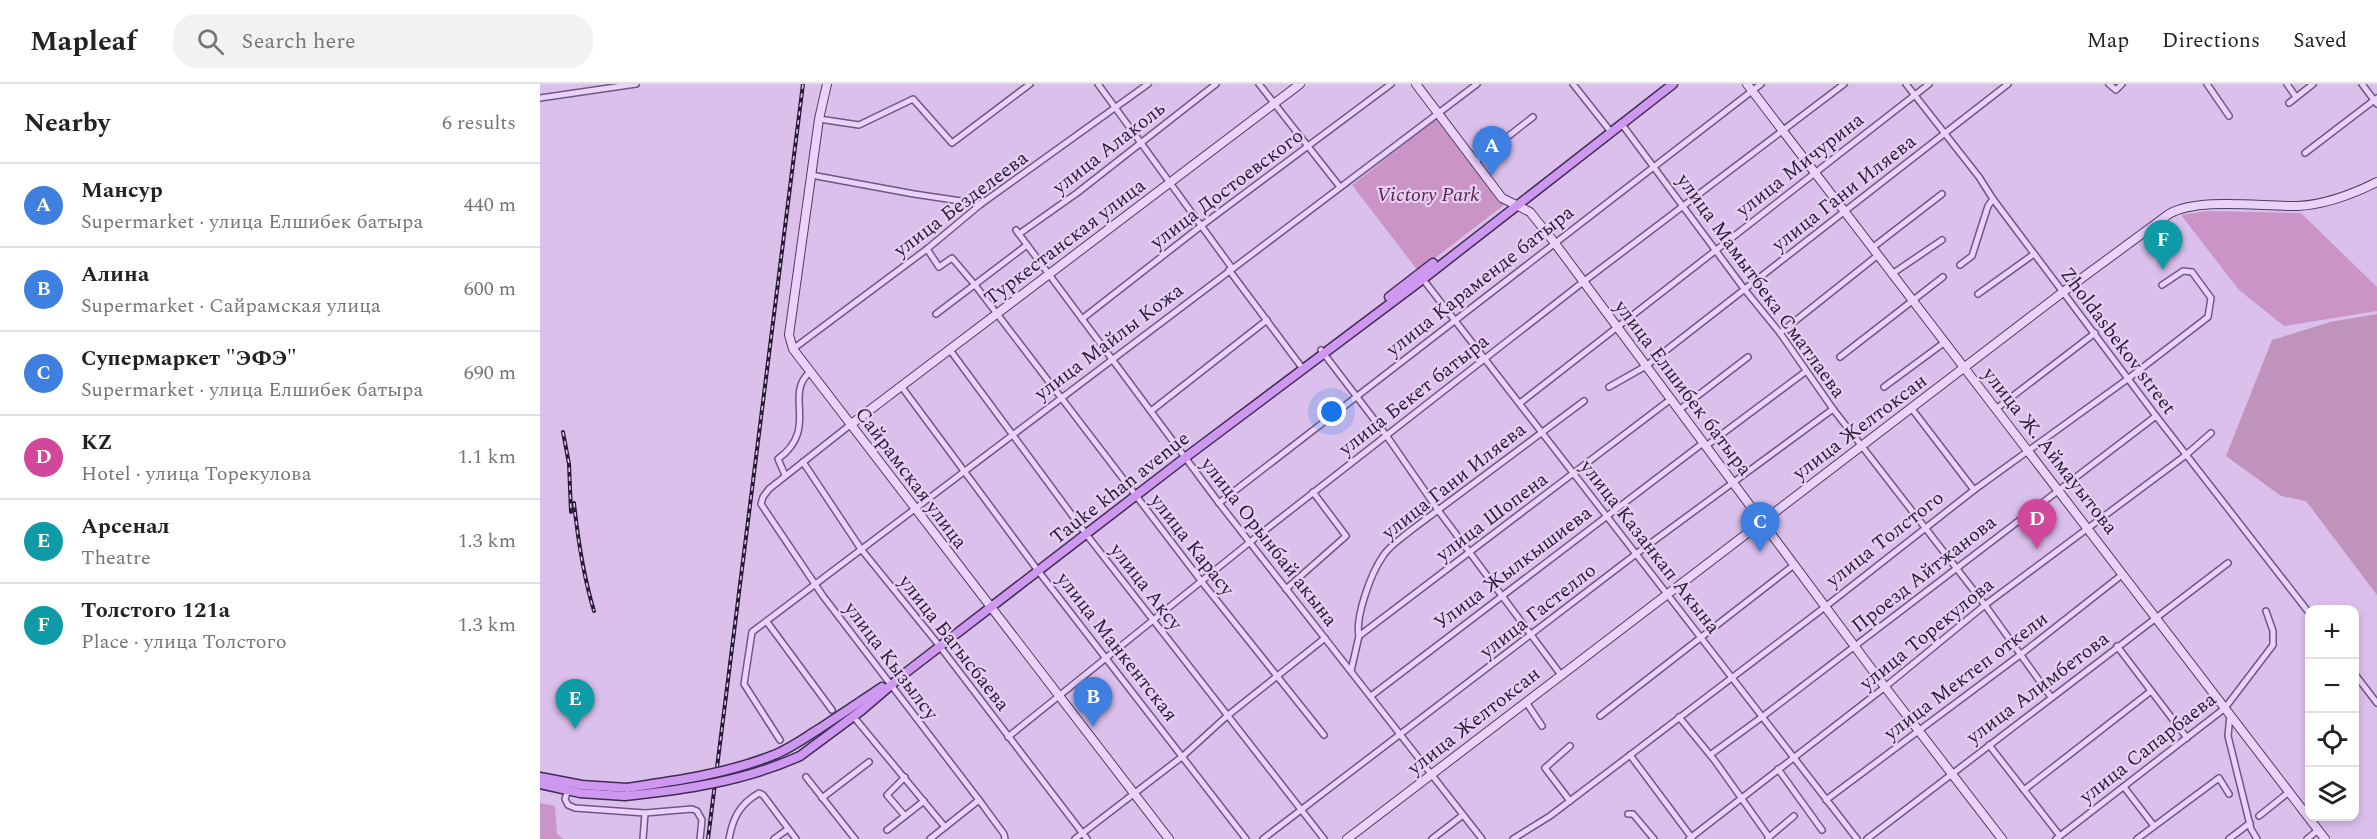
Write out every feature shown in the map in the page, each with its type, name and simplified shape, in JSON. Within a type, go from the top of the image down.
[{"type":"main road","name":"Tauke khan avenue","points":[[1621,123],[1667,84]]},
{"type":"main road","name":"Tauke khan avenue","points":[[540,784],[568,790],[674,791],[749,775],[800,756],[1085,532],[1673,84]]},
{"type":"main road","name":"Tauke khan avenue","points":[[540,777],[626,792],[746,765],[773,755],[888,685]]},
{"type":"street","points":[[540,98],[636,84]]},
{"type":"street","points":[[793,349],[789,335],[819,119],[826,84]]},
{"type":"street","points":[[819,119],[859,125],[913,99],[952,143],[1030,84]]},
{"type":"street","points":[[1098,84],[1302,367]]},
{"type":"street","name":"улица Безделеева","points":[[793,349],[927,249],[981,204],[1149,84]]},
{"type":"street","name":"улица Алаколь","points":[[1018,232],[1141,143],[1152,132],[1216,84]]},
{"type":"street","points":[[1259,84],[1340,187]]},
{"type":"street","name":"Туркестанская улица","points":[[850,425],[1300,84]]},
{"type":"street","name":"улица Достоевского","points":[[1082,319],[1201,226],[1391,84]]},
{"type":"street","name":"улица Елшибек батыра","points":[[1416,84],[1502,198],[1530,212],[1554,242],[1885,687],[2002,839]]},
{"type":"street","name":"улица Майлы Кожа","points":[[764,624],[1476,84]]},
{"type":"street","name":"улица Караменде батыра","points":[[1219,502],[1654,166],[1750,87],[1761,84]]},
{"type":"street","name":"улица Бекет батыра","points":[[1008,737],[1386,435],[1583,282],[1845,84]]},
{"type":"street","name":"Zholdasbekov street","points":[[1906,84],[1979,177],[1993,200],[2156,416],[2305,608]]},
{"type":"street","name":"улица Мичурина","points":[[1520,403],[1929,84]]},
{"type":"street","name":"улица Гани Иляева","points":[[1609,387],[1646,366],[2008,84]]},
{"type":"street","points":[[2109,84],[2116,90],[2122,84]]},
{"type":"street","points":[[2207,84],[2229,116]]},
{"type":"street","points":[[2287,84],[2296,97]]},
{"type":"street","points":[[2289,103],[2313,84]]},
{"type":"street","points":[[2305,153],[2376,101],[2362,84]]},
{"type":"street","points":[[1576,85],[1610,131]]},
{"type":"street","name":"улица Ж. Аймауытова","points":[[1750,87],[2325,839]]},
{"type":"street","points":[[1474,163],[1533,117]]},
{"type":"street","name":"улица Мамытбека Сматлаева","points":[[1621,123],[1744,290],[1780,333],[1805,372],[1924,529],[1985,605],[2051,698]]},
{"type":"street","points":[[811,175],[981,204]]},
{"type":"street","name":"улица Желтоксан","points":[[1347,839],[2063,292],[2169,214],[2178,209],[2199,205],[2300,206],[2349,194],[2377,182]]},
{"type":"street","points":[[1780,333],[1942,194]]},
{"type":"street","points":[[1960,265],[1972,256],[1988,206],[1993,200]]},
{"type":"street","name":"улица Орынбай акына","points":[[1018,232],[1219,502],[1482,839]]},
{"type":"street","points":[[1892,274],[1942,240]]},
{"type":"street","points":[[936,314],[1027,245]]},
{"type":"street","name":"улица Карасу","points":[[927,249],[939,267],[952,258],[999,314],[1202,582],[1324,735]]},
{"type":"street","points":[[1978,294],[2034,254]]},
{"type":"street","name":"улица Толстого","points":[[1513,839],[1570,801],[1825,607],[1974,490],[2129,378],[2208,317],[2211,298],[2192,272],[2183,271],[2162,285]]},
{"type":"street","name":"улица Казанкап Акына","points":[[1421,276],[1857,839]]},
{"type":"street","points":[[1840,357],[1943,277]]},
{"type":"street","points":[[1151,411],[1267,320]]},
{"type":"street","points":[[1996,409],[2095,333]]},
{"type":"street","points":[[1884,387],[1945,342]]},
{"type":"street","name":"Сайрамская улица","points":[[793,349],[1169,839]]},
{"type":"street","name":"улица Аксу","points":[[950,350],[1153,621],[1324,839]]},
{"type":"street","points":[[1322,352],[1386,435],[1438,510],[1561,675]]},
{"type":"street","points":[[1679,410],[1748,357]]},
{"type":"street","points":[[810,372],[802,378],[799,390],[800,430],[790,450],[778,459],[785,476],[850,425]]},
{"type":"street","points":[[1705,444],[1805,372]]},
{"type":"street","name":"улица Манкентская","points":[[901,386],[1037,570],[1246,839]]},
{"type":"street","name":"улица Шопена","points":[[1359,636],[1671,399]]},
{"type":"street","name":"улица Гани Иляева","points":[[1359,636],[1357,625],[1375,569],[1384,554],[1438,510],[1584,401]]},
{"type":"street","name":"улица Гастелло","points":[[1263,839],[1636,554],[1833,409]]},
{"type":"street","points":[[1912,409],[1974,490]]},
{"type":"street","name":"Проезд Айтжанова","points":[[1710,754],[1855,647],[2156,416]]},
{"type":"street","name":"улица Торекулова","points":[[1691,838],[1792,757],[1885,687],[1985,605],[2211,434]]},
{"type":"street","name":"Улица Жылкышиева","points":[[1371,696],[1606,516],[1705,444]]},
{"type":"street","name":"улица Багысбаева","points":[[803,462],[861,549],[939,646],[1087,839]]},
{"type":"street","name":"улица Кызылсу","points":[[785,476],[763,497],[761,504],[888,685],[979,800],[1004,834],[1005,839]]},
{"type":"street","points":[[1286,589],[1346,536],[1313,492]]},
{"type":"street","name":"улица Алимбетова","points":[[1867,839],[2228,563]]},
{"type":"street","points":[[1600,716],[1794,565]]},
{"type":"street","name":"улица Мектеп откели","points":[[1826,800],[1919,732],[2123,574]]},
{"type":"street","name":"улица Сапарбаева","points":[[2058,838],[2187,738],[2228,712],[2273,645],[2273,631],[2266,611]]},
{"type":"street","points":[[780,740],[744,684],[753,632],[764,624],[832,710]]},
{"type":"street","points":[[1351,671],[1359,636]]},
{"type":"street","points":[[1075,839],[1183,756],[1227,716],[1325,638]]},
{"type":"street","points":[[2117,646],[2187,738]]},
{"type":"street","points":[[2359,679],[2377,703]]},
{"type":"street","points":[[2024,790],[2151,691]]},
{"type":"street","points":[[1526,702],[1542,726]]},
{"type":"street","points":[[2228,712],[2228,736],[2250,823],[2257,839]]},
{"type":"street","points":[[853,716],[945,827]]},
{"type":"street","points":[[1679,717],[1710,754],[1768,838],[1794,816]]},
{"type":"street","points":[[1989,745],[2058,838]]},
{"type":"street","points":[[1570,746],[1545,768],[1570,801]]},
{"type":"street","points":[[1630,755],[1691,838]]},
{"type":"street","points":[[822,798],[869,762]]},
{"type":"street","points":[[1778,769],[1822,830]]},
{"type":"street","points":[[806,777],[854,839]]},
{"type":"street","points":[[905,777],[887,795],[905,816]]},
{"type":"street","points":[[2137,839],[2219,778],[2229,794]]},
{"type":"street","points":[[2124,787],[2154,826]]},
{"type":"street","points":[[568,790],[565,800],[568,805],[575,808],[645,813],[697,810],[702,820],[700,839]]},
{"type":"street","points":[[2259,816],[2289,792]]},
{"type":"street","points":[[729,839],[736,813],[747,800],[759,793],[763,795],[796,839]]},
{"type":"street","points":[[930,839],[979,800]]},
{"type":"street","points":[[887,830],[924,801]]},
{"type":"street","points":[[643,839],[645,813]]},
{"type":"street","points":[[1628,814],[1633,814],[1654,839]]},
{"type":"street","points":[[1432,839],[1463,815]]},
{"type":"street","points":[[2229,839],[2250,823]]},
{"type":"street","points":[[774,839],[788,829]]},
{"type":"street","points":[[2307,839],[2318,830]]},
{"type":"green space","name":"Victory Park","points":[[1438,118],[1504,205],[1418,271],[1352,185]]},
{"type":"green space","points":[[2207,211],[2301,213],[2377,287],[2377,311],[2284,326],[2239,290],[2181,215]]},
{"type":"green space","points":[[540,803],[555,806],[557,834],[563,839],[540,839]]},
{"type":"shaded area","points":[[2377,314],[2377,595],[2306,501],[2281,496],[2226,456],[2272,340],[2330,322]]},
{"type":"railway","points":[[708,839],[803,84]]},
{"type":"railway","points":[[563,432],[569,464],[571,512]]},
{"type":"railway","points":[[574,503],[581,557],[594,611]]},
{"type":"place","name":"Мансур","points":[[1492,176]]},
{"type":"place","name":"Толстого 121а","points":[[2163,270]]},
{"type":"place","name":"KZ","points":[[2037,549]]},
{"type":"place","name":"Супермаркет \"ЭФЭ\"","points":[[1760,552]]},
{"type":"place","name":"Алина","points":[[1093,727]]},
{"type":"place","name":"Арсенал","points":[[575,729]]}]
